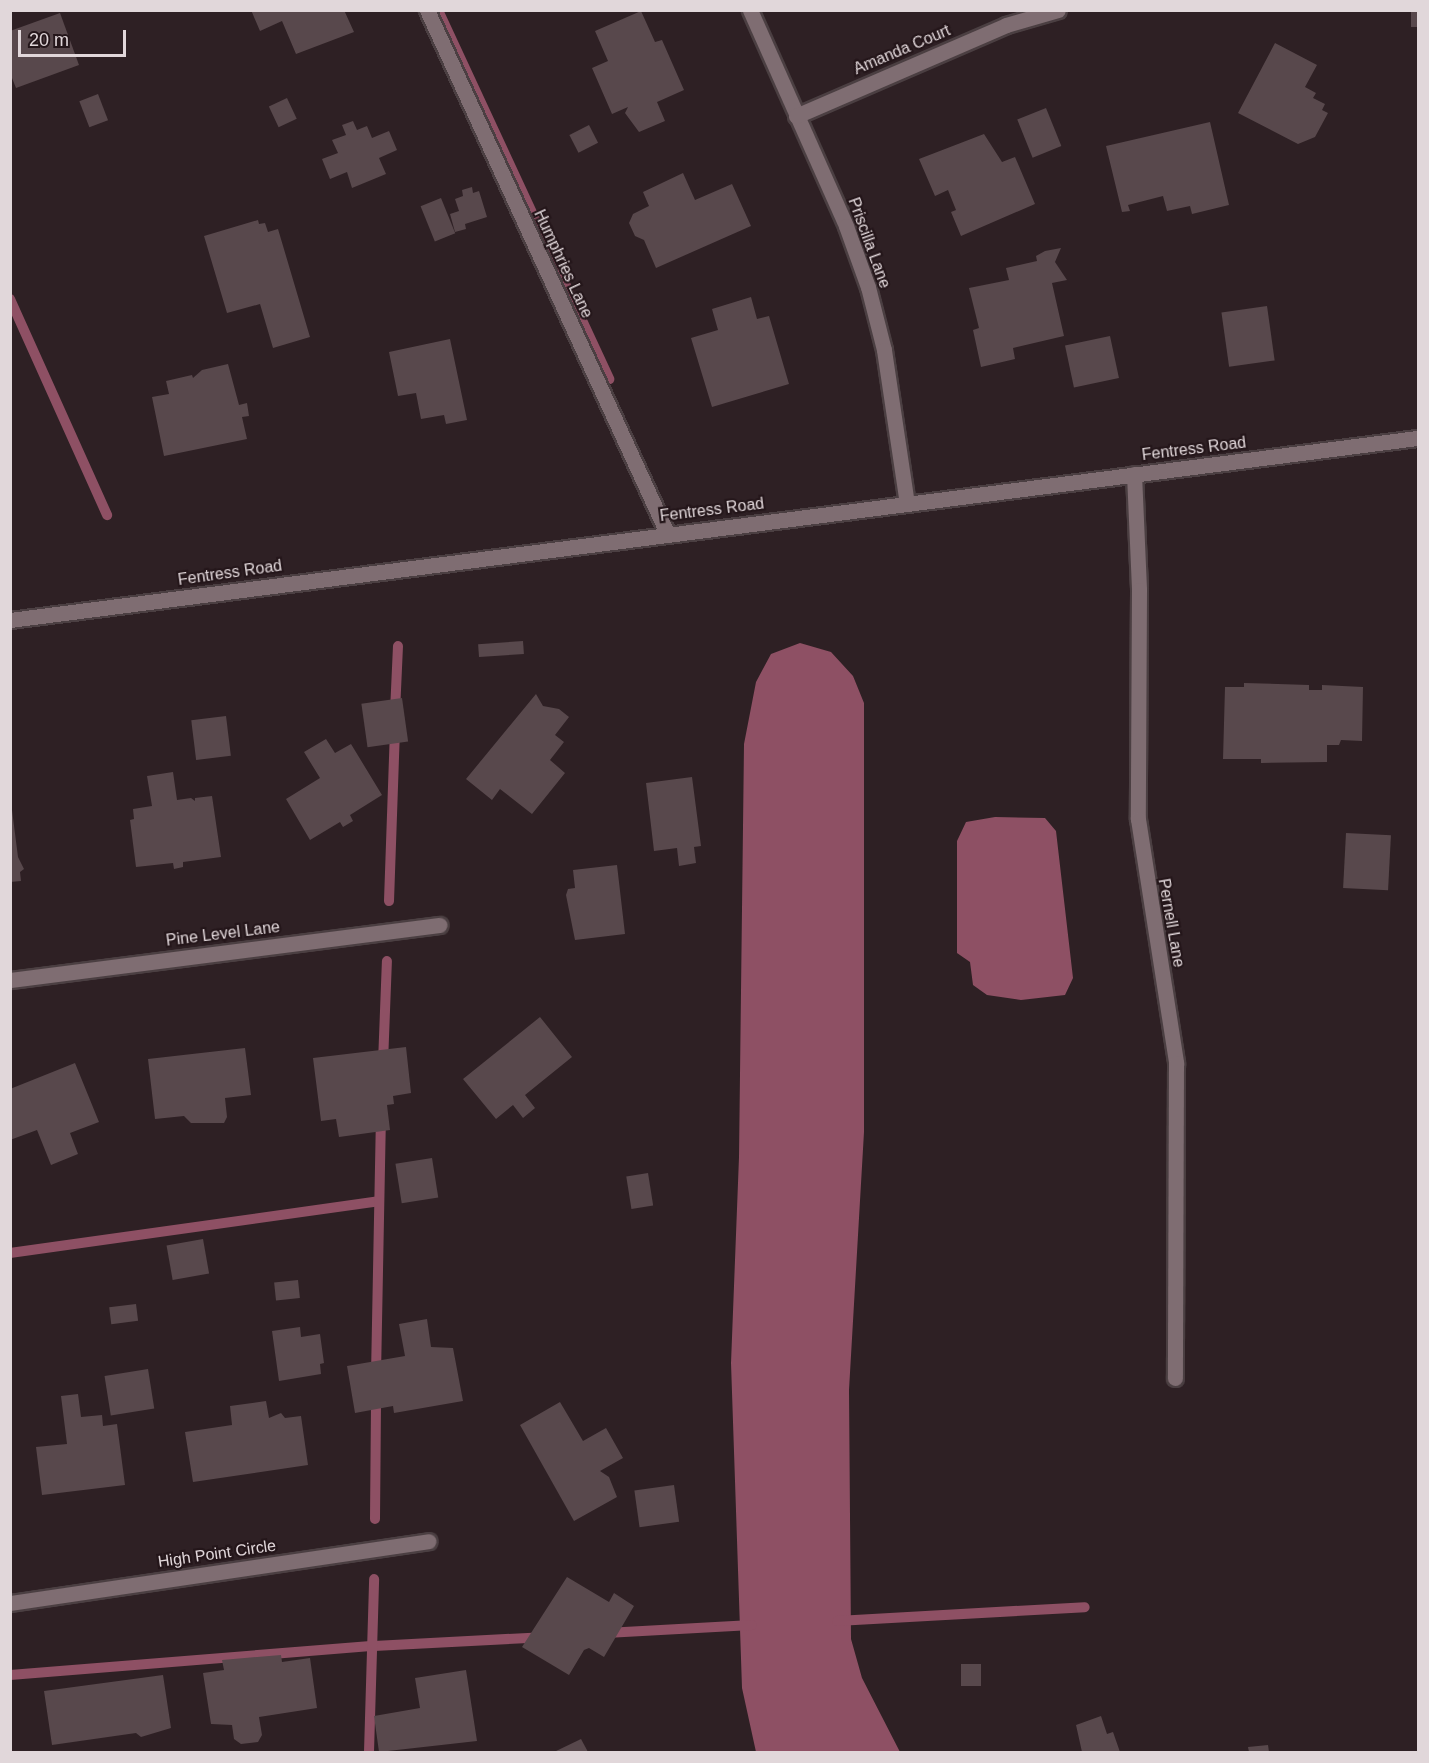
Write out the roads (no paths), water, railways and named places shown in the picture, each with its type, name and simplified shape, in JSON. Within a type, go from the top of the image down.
[{"type":"street","name":"Humphries Lane","points":[[427,10],[667,533]]},
{"type":"street","name":"Priscilla Lane","points":[[750,10],[846,226],[868,287],[884,350],[907,503]]},
{"type":"street","name":"Amanda Court","points":[[796,116],[1006,25],[1058,10]]},
{"type":"street","name":"Fentress Road","points":[[10,620],[667,533],[1419,438]]},
{"type":"street","name":"Pernell Lane","points":[[1134,474],[1139,590],[1138,819],[1176,1063],[1174,1378]]},
{"type":"street","name":"Pine Level Lane","points":[[10,980],[440,925]]},
{"type":"street","name":"High Point Circle","points":[[10,1603],[428,1541]]},
{"type":"waterway","points":[[438,10],[609,379]]},
{"type":"waterway","points":[[10,299],[107,515]]},
{"type":"waterway","points":[[395,712],[398,646]]},
{"type":"waterway","points":[[389,901],[395,731]]},
{"type":"waterway","points":[[383,1063],[387,961]]},
{"type":"waterway","points":[[376,1375],[381,1117]]},
{"type":"waterway","points":[[10,1253],[378,1201]]},
{"type":"waterway","points":[[375,1519],[376,1396]]},
{"type":"waterway","points":[[369,1752],[374,1579]]},
{"type":"waterway","points":[[837,1621],[1085,1607]]},
{"type":"waterway","points":[[606,1633],[752,1625]]},
{"type":"waterway","points":[[10,1675],[374,1646],[543,1637]]}]
